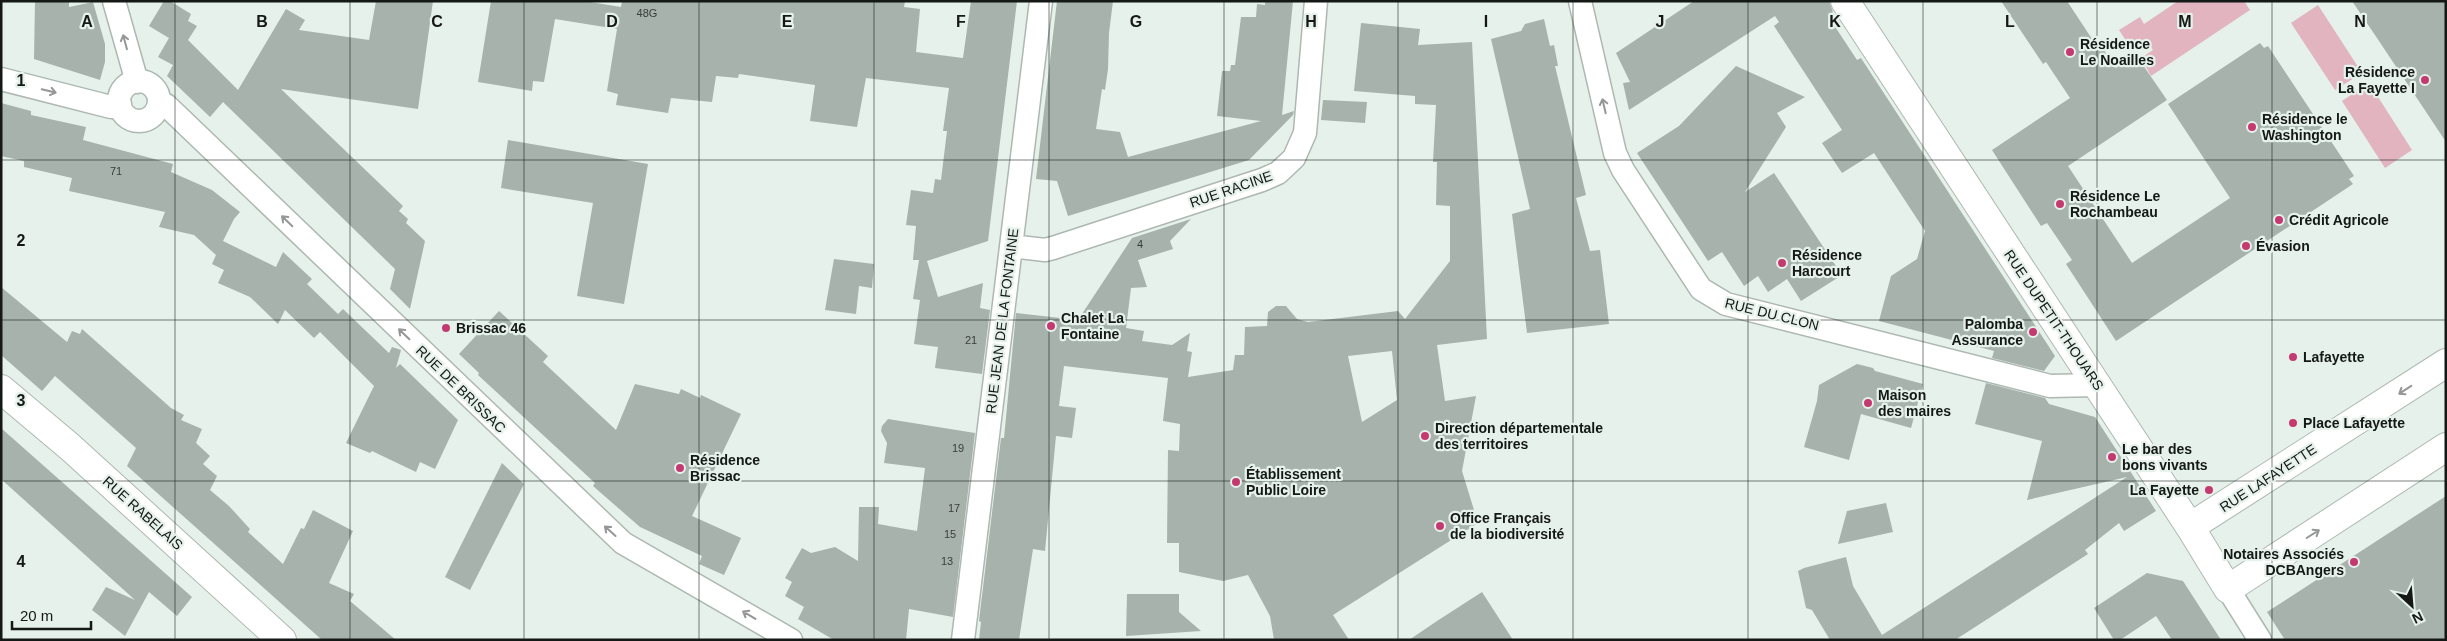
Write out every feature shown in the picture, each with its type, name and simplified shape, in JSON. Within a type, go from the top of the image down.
[{"type":"street","points":[[114,1],[137,82],[126,87],[122,92],[120,104],[122,110],[131,120],[144,121],[155,114],[159,102]]},
{"type":"street","name":"RUE JEAN DE LA FONTAINE","points":[[963,640],[1041,1]]},
{"type":"street","name":"RUE RACINE","points":[[1011,246],[1045,250],[1053,248],[1262,180],[1285,167],[1294,158],[1305,133],[1316,1]]},
{"type":"street","name":"RUE DU CLON","points":[[1580,1],[1615,153],[1623,170],[1696,283],[1706,294],[1717,300],[2050,386],[2097,385]]},
{"type":"street","name":"RUE DUPETIT-THOUARS","points":[[1845,1],[2190,527],[2260,640]]},
{"type":"street","points":[[1,79],[111,107],[120,104]]},
{"type":"street","name":"RUE DE BRISSAC","points":[[137,82],[144,82],[155,89],[159,102],[166,105],[378,310],[623,542],[791,640]]},
{"type":"street","name":"RUE LAFAYETTE","points":[[2190,527],[2446,363]]},
{"type":"street","name":"RUE RABELAIS","points":[[1,389],[70,447],[282,640]]},
{"type":"street","points":[[2228,589],[2446,447]]},
{"type":"shaded area","points":[[2178,1],[2244,1],[2250,10],[2151,76],[2141,58],[2153,50],[2147,41],[2132,50],[2119,30],[2140,17],[2144,24]]},
{"type":"shaded area","points":[[2318,5],[2362,73],[2335,90],[2291,23]]},
{"type":"shaded area","points":[[2369,83],[2412,150],[2385,168],[2342,101]]},
{"type":"building","points":[[35,1],[69,1],[69,7],[93,2],[105,44],[105,62],[100,80],[34,59]]},
{"type":"building","points":[[164,1],[170,1],[191,14],[188,21],[197,26],[188,40],[238,90],[286,9],[305,20],[299,30],[369,40],[376,1],[433,1],[418,109],[281,89],[403,206],[399,211],[408,219],[406,223],[425,241],[410,309],[390,289],[395,269],[223,102],[210,117],[167,76],[173,65],[158,57],[169,38],[149,26]]},
{"type":"building","points":[[491,1],[584,1],[621,7],[622,1],[905,1],[904,7],[920,9],[916,52],[963,58],[971,1],[1017,1],[988,241],[927,261],[938,297],[983,283],[980,308],[990,310],[982,374],[935,368],[938,347],[914,344],[920,300],[913,299],[919,260],[913,260],[916,226],[906,225],[911,190],[933,193],[935,179],[941,180],[947,131],[943,131],[949,88],[866,78],[857,127],[810,121],[815,85],[739,74],[738,78],[716,76],[712,102],[671,98],[668,113],[616,105],[618,94],[607,91],[617,29],[555,19],[544,82],[533,81],[532,91],[478,82]]},
{"type":"building","points":[[1057,1],[1113,1],[1109,33],[1108,69],[1105,90],[1102,89],[1096,129],[1120,132],[1128,157],[1261,121],[1217,116],[1222,71],[1230,71],[1231,65],[1235,65],[1241,17],[1256,17],[1257,4],[1265,5],[1265,1],[1293,1],[1282,115],[1294,111],[1293,115],[1249,160],[1068,216],[1057,181],[1036,179]]},
{"type":"building","points":[[1694,1],[1829,1],[1833,12],[1828,16],[1857,60],[1861,58],[2055,356],[2044,371],[1992,358],[1994,351],[1879,321],[1891,276],[1917,259],[1925,231],[1874,153],[1842,173],[1822,143],[1842,130],[1774,26],[1779,22],[1775,16],[1629,110],[1623,83],[1630,82],[1616,53]]},
{"type":"building","points":[[2001,1],[2067,1],[2096,45],[2099,43],[2116,68],[2136,55],[2167,100],[2068,166],[2132,263],[2230,198],[2168,104],[2260,43],[2264,48],[2268,46],[2354,176],[2349,179],[2353,184],[2116,341],[2066,264],[2072,260],[2047,223],[2041,226],[1992,150],[2070,98],[2046,62],[2043,64]]},
{"type":"building","name":"Résidence La Fayette I","points":[[2352,1],[2446,1],[2446,142],[2377,38]]},
{"type":"building","points":[[1544,19],[1550,46],[1554,45],[1558,66],[1555,66],[1586,195],[1576,198],[1590,251],[1600,250],[1609,324],[1527,333],[1512,214],[1530,209],[1491,39],[1521,31],[1525,24]]},
{"type":"building","points":[[1361,23],[1420,29],[1418,45],[1472,42],[1487,339],[1437,345],[1445,401],[1476,396],[1462,471],[1478,523],[1333,615],[1349,640],[1274,640],[1270,616],[1248,575],[1223,581],[1179,572],[1179,543],[1167,543],[1168,450],[1179,451],[1180,424],[1163,421],[1168,378],[1064,366],[1059,406],[1076,408],[1072,438],[1056,436],[1045,551],[1033,549],[1019,640],[979,640],[981,622],[979,621],[1001,438],[1004,438],[1016,313],[1078,320],[1132,238],[1191,219],[1170,241],[1173,249],[1138,260],[1147,287],[1131,288],[1126,328],[1144,331],[1142,341],[1172,345],[1190,333],[1187,351],[1192,352],[1188,377],[1233,370],[1235,355],[1244,355],[1245,327],[1267,326],[1268,312],[1276,306],[1286,306],[1297,319],[1308,322],[1398,311],[1405,319],[1450,261],[1450,206],[1436,205],[1437,162],[1433,162],[1436,105],[1415,104],[1415,96],[1354,91]],"holes":[[[1392,351],[1397,400],[1362,422],[1348,356]]]},
{"type":"building","points":[[1736,66],[1805,97],[1777,113],[1786,127],[1745,192],[1774,173],[1842,275],[1801,301],[1787,279],[1768,292],[1758,276],[1744,286],[1722,252],[1708,261],[1637,153],[1679,126]]},
{"type":"building","points":[[1323,100],[1367,102],[1365,123],[1321,120]]},
{"type":"building","points":[[1,103],[31,111],[31,115],[86,127],[83,140],[173,164],[171,172],[212,190],[240,212],[234,219],[223,241],[276,267],[283,252],[312,279],[307,284],[338,314],[343,309],[389,353],[392,347],[401,350],[396,368],[400,364],[458,420],[435,469],[420,462],[416,472],[372,451],[370,453],[346,443],[374,386],[320,332],[314,338],[285,310],[278,324],[250,297],[218,283],[224,270],[212,264],[216,255],[194,235],[159,227],[165,212],[69,191],[72,178],[24,167],[24,161],[1,156]]},
{"type":"building","points":[[508,140],[648,164],[624,304],[577,296],[593,203],[501,188]]},
{"type":"building","points":[[834,259],[874,264],[872,288],[859,286],[856,314],[825,310]]},
{"type":"building","points":[[1,287],[67,342],[72,331],[80,334],[82,329],[171,408],[184,415],[181,420],[202,429],[196,443],[210,456],[203,464],[217,476],[210,490],[229,506],[250,529],[248,532],[283,564],[301,528],[304,529],[313,510],[353,531],[329,583],[354,594],[350,601],[396,640],[322,640],[127,466],[136,448],[55,376],[42,391],[1,355]]},
{"type":"building","points":[[499,311],[548,356],[543,362],[616,430],[635,384],[679,394],[681,389],[700,398],[701,395],[741,414],[692,516],[741,538],[724,575],[699,564],[702,556],[640,527],[593,486],[595,483],[478,375],[479,373],[459,354]]},
{"type":"building","name":"Maison des maires","points":[[1857,364],[1923,384],[1911,428],[1861,414],[1849,460],[1804,447],[1817,401],[1819,385]]},
{"type":"building","points":[[1986,383],[2045,398],[2049,404],[2095,417],[2156,511],[2124,531],[2119,523],[2085,550],[2088,554],[1955,640],[1830,640],[1812,610],[1806,608],[1798,571],[1846,557],[1853,586],[1882,635],[2127,477],[2027,500],[2042,441],[1975,424]]},
{"type":"building","points":[[888,419],[975,433],[953,617],[909,609],[906,640],[834,640],[798,619],[804,607],[785,596],[792,582],[785,578],[802,548],[811,553],[835,547],[858,561],[859,507],[879,507],[878,524],[917,531],[925,468],[884,463],[887,443],[881,431],[882,426]]},
{"type":"building","points":[[1,428],[192,597],[177,616],[149,592],[125,636],[92,610],[106,587],[135,600],[1,479]]},
{"type":"building","points":[[502,463],[524,484],[470,590],[445,577]]},
{"type":"building","points":[[2446,496],[2446,640],[2285,640],[2267,612]]},
{"type":"building","points":[[1886,503],[1893,532],[1838,544],[1847,511]]},
{"type":"building","points":[[2147,573],[2183,581],[2221,640],[2172,640],[2156,616],[2120,640],[2114,640],[2094,608]]},
{"type":"building","points":[[1482,592],[1513,640],[1409,640],[1437,621]]},
{"type":"building","points":[[1127,594],[1179,594],[1179,612],[1201,631],[1126,636]]},
{"type":"place","name":"Résidence Le Noailles","points":[[2070,52]]},
{"type":"place","name":"Résidence La Fayette I","points":[[2425,80]]},
{"type":"place","name":"Résidence le Washington","points":[[2252,127]]},
{"type":"place","name":"Résidence Le Rochambeau","points":[[2060,204]]},
{"type":"place","name":"Crédit Agricole","points":[[2279,220]]},
{"type":"place","name":"Évasion","points":[[2246,246]]},
{"type":"place","name":"Résidence Harcourt","points":[[1782,263]]},
{"type":"place","name":"Chalet La Fontaine","points":[[1051,326]]},
{"type":"place","name":"Brissac 46","points":[[446,328]]},
{"type":"place","name":"Palomba Assurance","points":[[2033,332]]},
{"type":"place","name":"Lafayette","points":[[2293,357]]},
{"type":"place","name":"Maison des maires","points":[[1868,403]]},
{"type":"place","name":"Place Lafayette","points":[[2293,423]]},
{"type":"place","name":"Direction départementale des territoires","points":[[1425,436]]},
{"type":"place","name":"Le bar des bons vivants","points":[[2112,457]]},
{"type":"place","name":"Résidence Brissac","points":[[680,468]]},
{"type":"place","name":"Établissement Public Loire","points":[[1236,482]]},
{"type":"place","name":"La Fayette","points":[[2209,490]]},
{"type":"place","name":"Office Français de la biodiversité","points":[[1440,526]]},
{"type":"place","name":"Notaires Associés DCBAngers","points":[[2354,562]]}]
